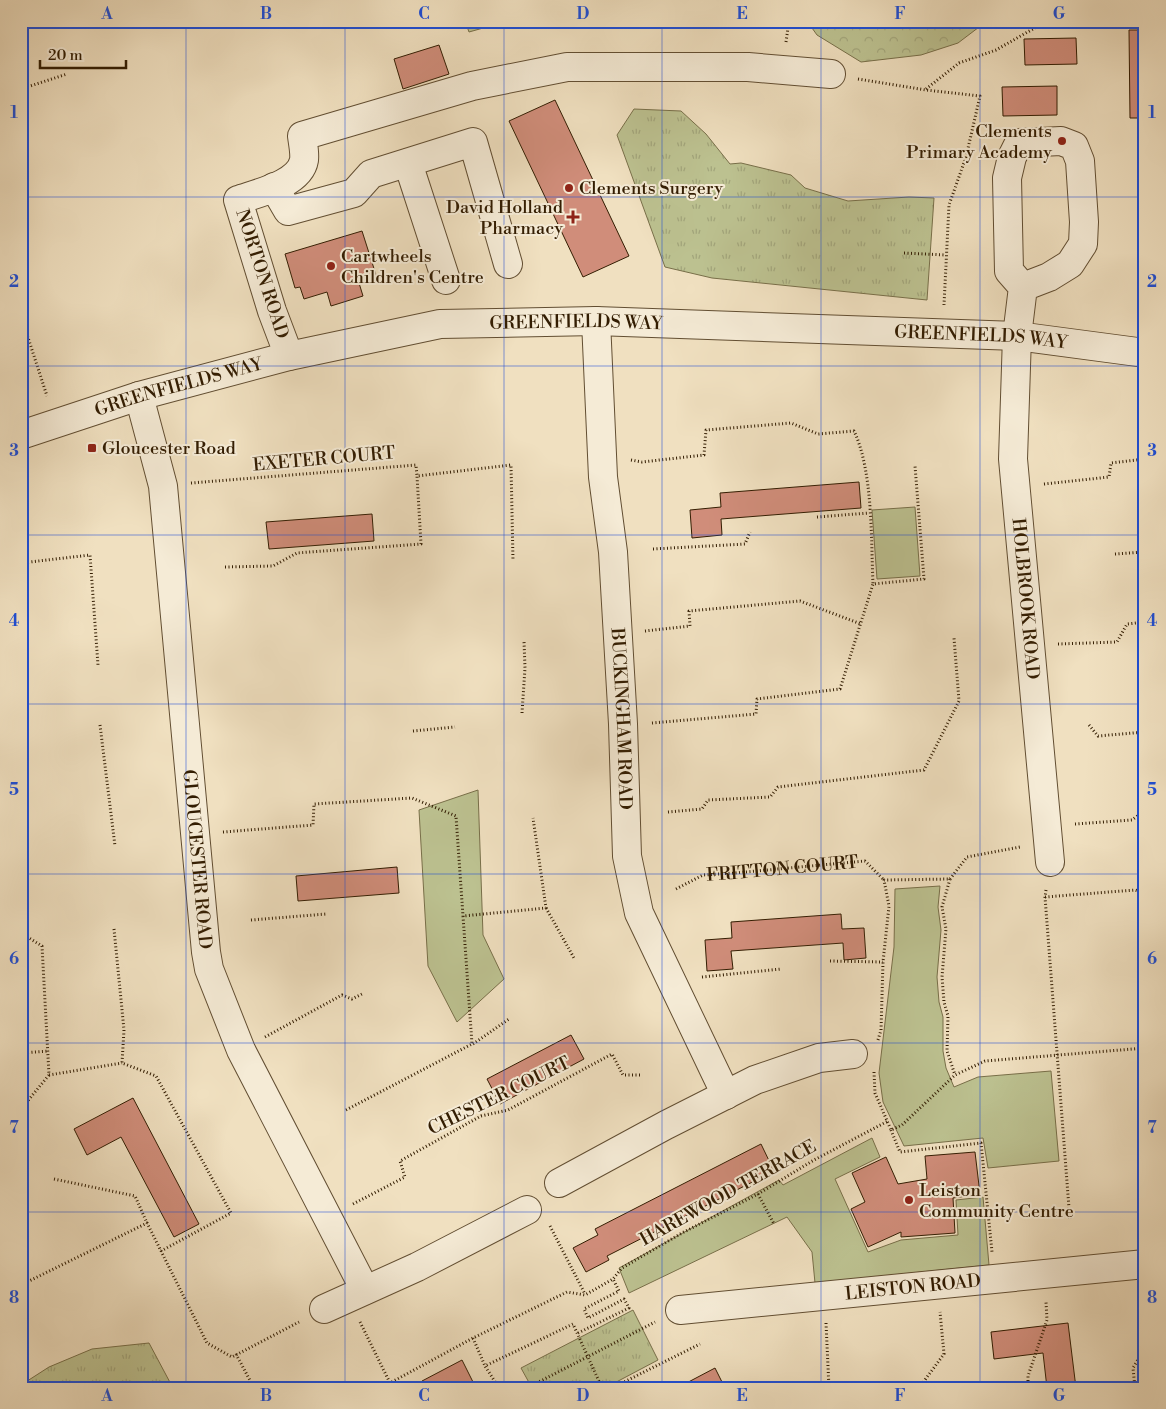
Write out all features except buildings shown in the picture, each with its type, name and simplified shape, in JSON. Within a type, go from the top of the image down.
[{"type":"street","points":[[508,264],[473,142],[371,174],[354,193],[288,211],[274,187],[297,176],[304,161],[302,136],[472,86],[567,66],[748,67],[831,74]]},
{"type":"street","points":[[1062,142],[1074,146],[1080,161],[1084,222],[1082,244],[1070,264],[1050,277],[1022,287],[1009,271],[1007,178],[1012,156],[1020,143],[1062,142]]},
{"type":"street","points":[[408,163],[446,280]]},
{"type":"street","name":"NORTON ROAD","points":[[274,187],[238,200],[272,311],[288,356]]},
{"type":"street","name":"HOLBROOK ROAD","points":[[1022,287],[1017,336],[1013,459],[1049,844]]},
{"type":"street","name":"GREENFIELDS WAY","points":[[21,435],[139,396],[288,356],[440,324],[596,321],[1017,336],[1145,353]]},
{"type":"street","name":"BUCKINGHAM ROAD","points":[[596,321],[603,477],[613,552],[623,724],[627,856],[639,913],[726,1095]]},
{"type":"street","name":"GLOUCESTER ROAD","points":[[139,396],[163,486],[209,969],[241,1050],[328,1216],[357,1294]]},
{"type":"street","points":[[559,1183],[666,1125],[755,1080],[819,1058],[867,1056]]},
{"type":"street","points":[[324,1309],[538,1215]]},
{"type":"street","name":"LEISTON ROAD","points":[[680,1310],[1145,1264]]},
{"type":"path","points":[[46,21],[53,25]]},
{"type":"path","points":[[926,90],[959,63],[996,50],[1047,21]]},
{"type":"path","points":[[21,89],[67,74]]},
{"type":"path","points":[[831,74],[926,90],[980,96],[966,157],[949,205],[942,333]]},
{"type":"path","points":[[904,252],[946,256]]},
{"type":"path","points":[[21,316],[56,422]]},
{"type":"path","points":[[603,457],[642,462],[704,455],[706,430],[792,423],[818,434],[854,431],[861,446],[866,471],[873,584],[840,689],[757,699],[756,714],[652,723]]},
{"type":"path","points":[[1016,486],[1109,477],[1111,463],[1145,459]]},
{"type":"path","name":"EXETER COURT","points":[[163,486],[416,465],[421,544],[297,553],[273,566],[225,567]]},
{"type":"path","name":"EXETER COURT","points":[[417,476],[511,465],[513,561]]},
{"type":"path","points":[[873,584],[924,579],[916,466]]},
{"type":"path","points":[[817,517],[869,513]]},
{"type":"path","points":[[653,549],[745,544],[750,532]]},
{"type":"path","points":[[1115,554],[1145,552]]},
{"type":"path","points":[[21,562],[90,555],[98,665]]},
{"type":"path","points":[[617,628],[646,631],[690,626],[689,611],[800,601],[861,624]]},
{"type":"path","points":[[1030,645],[1117,642],[1127,624],[1145,622]]},
{"type":"path","points":[[668,812],[702,808],[708,800],[770,797],[778,787],[924,770],[960,700],[954,638]]},
{"type":"path","points":[[522,713],[525,668],[524,641]]},
{"type":"path","points":[[100,725],[115,846]]},
{"type":"path","points":[[1088,725],[1098,736],[1145,732]]},
{"type":"path","points":[[413,731],[455,727]]},
{"type":"path","points":[[195,835],[313,825],[314,804],[412,798],[456,816],[472,1044]]},
{"type":"path","points":[[954,1075],[947,1051],[948,1016],[944,1002],[942,977],[946,929],[942,907],[950,879],[967,857],[1012,848],[1049,844],[1132,820],[1145,810]]},
{"type":"path","points":[[533,818],[546,908],[574,958]]},
{"type":"path","points":[[1049,844],[1045,897],[1070,1221]]},
{"type":"path","name":"FRITTON COURT","points":[[676,889],[703,875],[865,861],[884,880]]},
{"type":"path","points":[[950,879],[884,880],[889,906],[883,962],[881,1030],[867,1056],[875,1093],[900,1152],[981,1142],[995,1278]]},
{"type":"path","points":[[1045,897],[1135,890],[1145,893]]},
{"type":"path","points":[[463,916],[546,908]]},
{"type":"path","points":[[251,920],[326,914]]},
{"type":"path","points":[[114,929],[124,1030],[122,1063]]},
{"type":"path","points":[[21,933],[42,946],[49,1075]]},
{"type":"path","points":[[830,960],[883,962]]},
{"type":"path","points":[[672,981],[781,969]]},
{"type":"path","points":[[241,1050],[342,995],[352,999],[362,994]]},
{"type":"path","points":[[346,1110],[472,1044],[509,1018]]},
{"type":"path","points":[[891,1130],[902,1125],[954,1075],[985,1061],[1145,1048]]},
{"type":"path","points":[[21,1053],[48,1051]]},
{"type":"path","name":"CHESTER COURT","points":[[328,1216],[405,1177],[400,1161],[481,1116],[508,1110],[612,1054],[623,1075],[640,1075]]},
{"type":"path","points":[[21,1108],[49,1075],[122,1063],[156,1076],[231,1213],[161,1251]]},
{"type":"path","name":"HAREWOOD TERRACE","points":[[357,1294],[390,1383],[473,1338],[567,1292],[585,1295],[613,1279],[622,1268],[682,1233],[758,1194],[814,1160],[888,1121]]},
{"type":"path","points":[[54,1179],[135,1196],[207,1343],[232,1357],[324,1309]]},
{"type":"path","points":[[758,1194],[774,1224]]},
{"type":"path","points":[[538,1215],[585,1295]]},
{"type":"path","points":[[21,1285],[147,1223]]},
{"type":"path","points":[[1028,1388],[1028,1376],[1047,1320],[1044,1274]]},
{"type":"path","points":[[578,1333],[629,1308],[624,1299],[588,1318],[584,1309],[619,1291],[613,1279]]},
{"type":"path","points":[[919,1388],[944,1354],[938,1284]]},
{"type":"path","points":[[825,1295],[829,1388]]},
{"type":"path","points":[[527,1388],[680,1310]]},
{"type":"path","points":[[486,1366],[573,1324],[602,1388]]},
{"type":"path","points":[[473,1338],[499,1388]]},
{"type":"path","points":[[612,1388],[700,1344]]},
{"type":"path","points":[[1135,1388],[1133,1368],[1145,1348]]},
{"type":"path","points":[[236,1354],[254,1388]]},
{"type":"green space","points":[[465,21],[508,21],[469,32]]},
{"type":"green space","points":[[649,21],[733,21],[720,26],[649,27]]},
{"type":"green space","points":[[807,21],[987,21],[958,43],[921,55],[861,62],[817,35]]},
{"type":"green space","points":[[634,109],[681,111],[706,134],[730,164],[741,163],[791,175],[805,188],[848,201],[909,197],[934,198],[927,300],[712,278],[665,267],[617,135]]},
{"type":"green space","points":[[915,507],[920,576],[877,579],[872,510]]},
{"type":"green space","points":[[478,790],[483,935],[504,979],[457,1022],[428,966],[419,810]]},
{"type":"green space","points":[[940,886],[938,907],[941,930],[937,977],[939,1002],[943,1017],[943,1051],[946,1068],[954,1087],[978,1077],[1051,1071],[1059,1161],[988,1168],[983,1138],[904,1146],[883,1102],[879,1073],[894,947],[895,889]]},
{"type":"green space","points":[[872,1138],[880,1157],[835,1179],[868,1252],[901,1240],[958,1235],[956,1200],[983,1197],[989,1265],[815,1283],[812,1252],[787,1217],[629,1293],[619,1268],[779,1180],[783,1185]]},
{"type":"green space","points":[[633,1310],[658,1360],[605,1388],[532,1388],[521,1368]]},
{"type":"green space","points":[[149,1343],[173,1388],[21,1388],[21,1385],[49,1367],[92,1349]]},
{"type":"place","name":"Clements Primary Academy","points":[[1062,141]]},
{"type":"place","name":"Clements Surgery","points":[[569,188]]},
{"type":"place","name":"David Holland Pharmacy","points":[[573,217]]},
{"type":"place","name":"Cartwheels Children's Centre","points":[[331,266]]},
{"type":"place","name":"Gloucester Road","points":[[92,448]]},
{"type":"place","name":"Leiston Community Centre","points":[[909,1200]]}]
